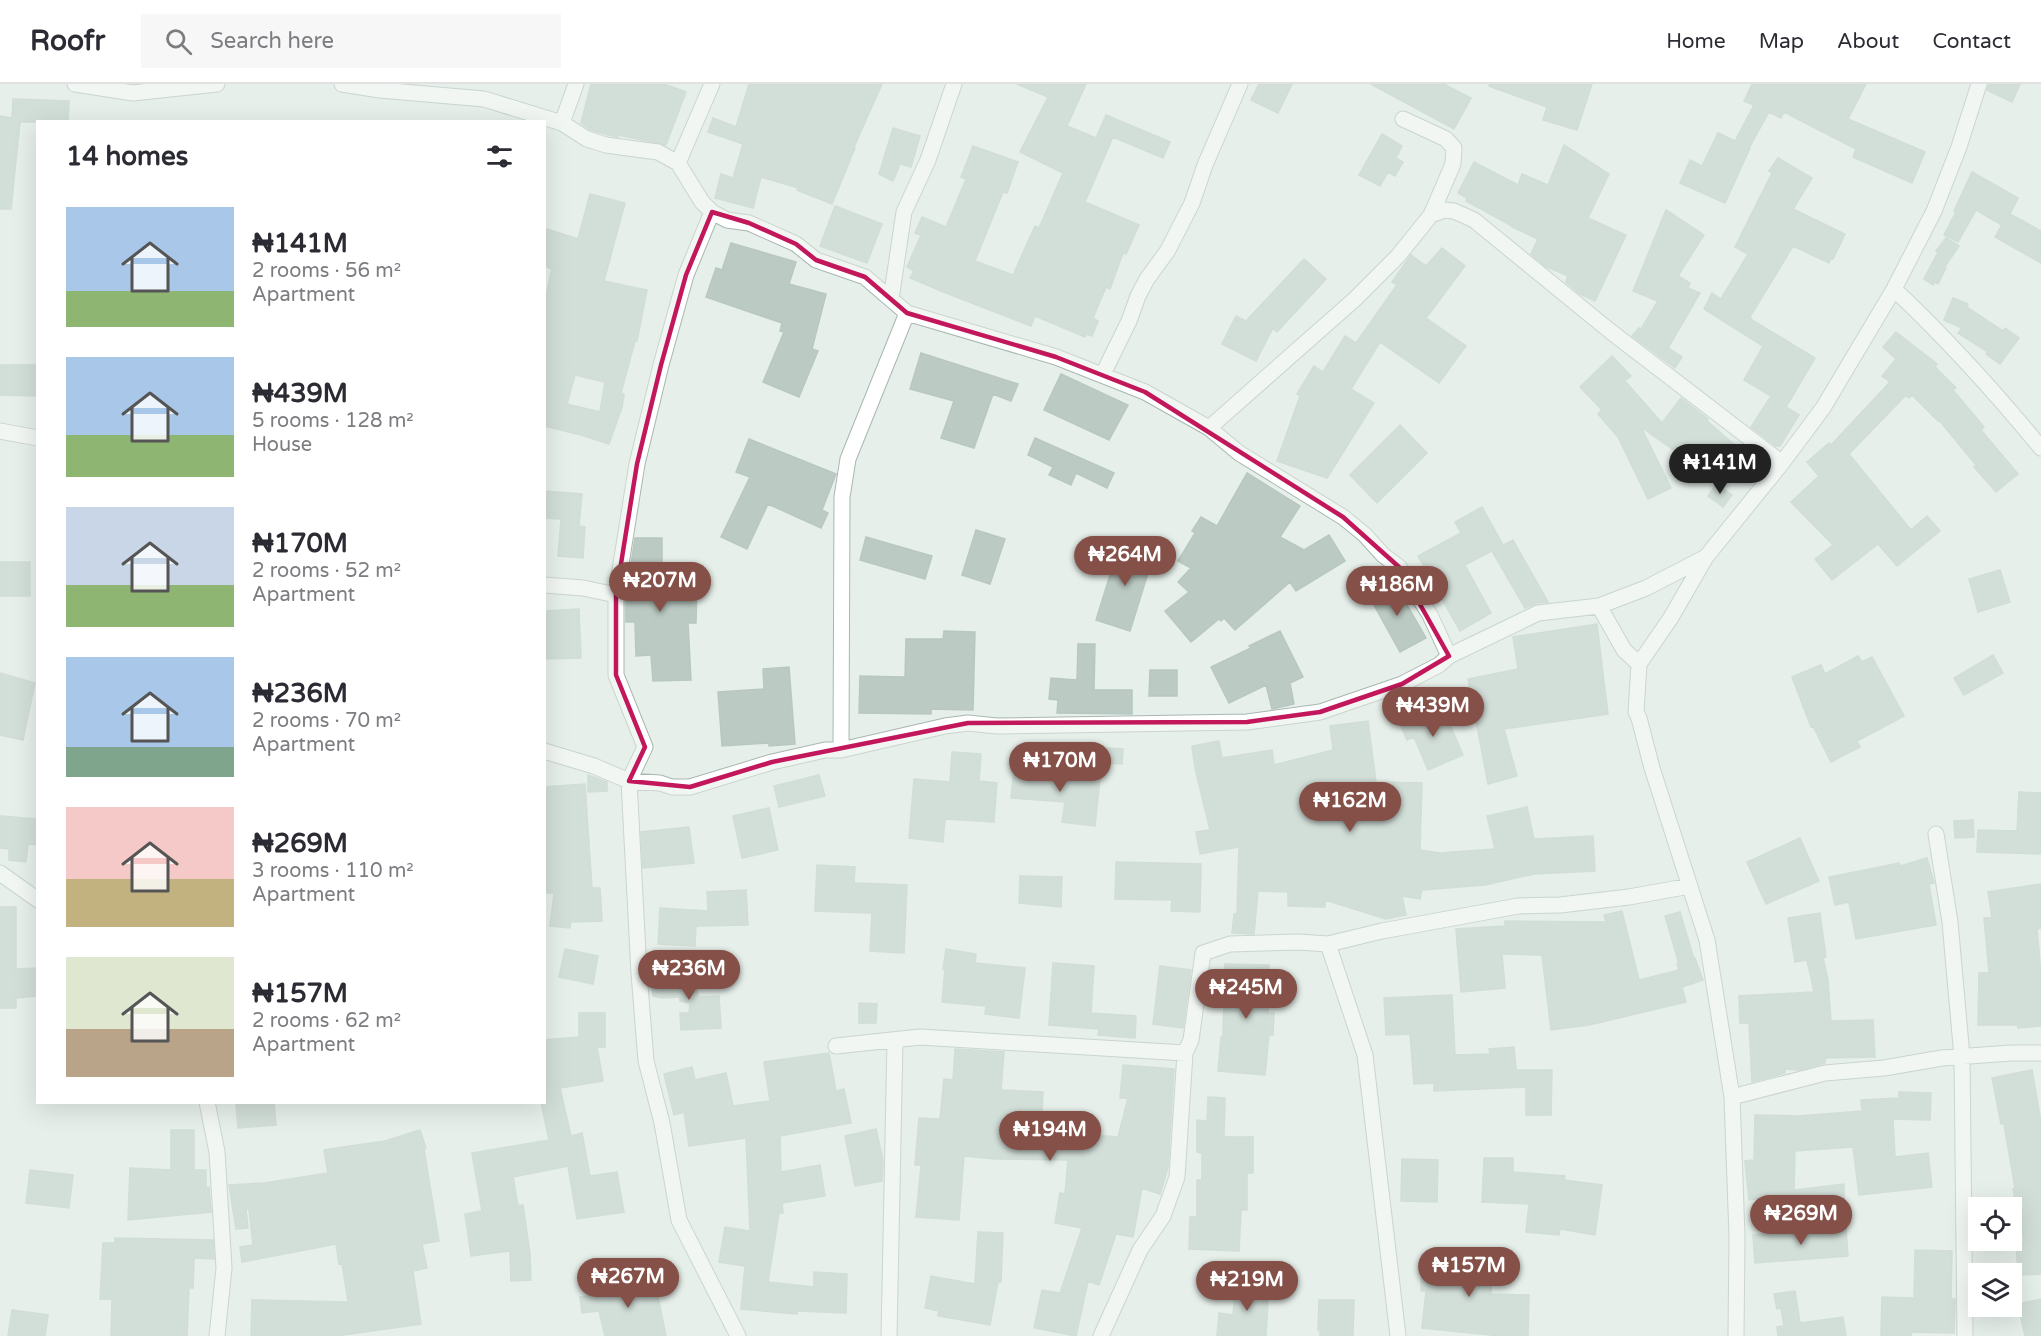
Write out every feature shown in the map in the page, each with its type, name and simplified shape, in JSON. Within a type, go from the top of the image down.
[{"type":"street","points":[[75,84],[133,93],[217,84]]},
{"type":"street","points":[[342,84],[380,90],[484,99],[545,120]]},
{"type":"street","points":[[562,123],[576,84]]},
{"type":"street","points":[[678,163],[712,84]]},
{"type":"street","points":[[891,299],[904,212],[928,160],[954,84]]},
{"type":"street","points":[[1103,374],[1129,321],[1138,296],[1168,250],[1192,202],[1205,165],[1240,84]]},
{"type":"street","points":[[1736,1336],[1737,1236],[1732,1097],[1707,940],[1636,712],[1639,664],[1670,620],[1706,557],[1823,408],[1894,288],[1934,211],[1959,147],[1979,84]]},
{"type":"street","points":[[1209,429],[1354,299],[1398,256],[1431,215],[1453,164],[1454,148],[1446,139],[1403,119]]},
{"type":"street","points":[[546,120],[562,123],[587,139],[606,145],[658,152],[678,163],[702,202],[712,212],[727,220],[749,223],[796,244],[816,260],[865,277],[907,313],[1103,374],[1145,392],[1209,429],[1239,453],[1343,517],[1399,567],[1430,615],[1449,656]]},
{"type":"street","points":[[1431,215],[1444,210],[1454,211],[1474,220],[1610,330],[1782,463]]},
{"type":"street","points":[[712,212],[686,275],[637,464],[616,595],[616,675],[645,747],[629,781],[646,1061],[662,1123],[679,1220],[738,1336]]},
{"type":"street","points":[[1894,288],[2003,401],[2041,448]]},
{"type":"street","points":[[841,750],[842,497],[848,459],[907,313]]},
{"type":"street","points":[[0,431],[36,438]]},
{"type":"street","points":[[546,752],[594,766],[629,781],[690,787],[772,762],[968,723],[997,726],[1247,722],[1320,712],[1402,684],[1439,665],[1449,656],[1538,613],[1599,606],[1646,588],[1706,557]]},
{"type":"street","points":[[546,585],[583,588],[616,595]]},
{"type":"street","points":[[1599,606],[1624,650],[1639,664]]},
{"type":"street","points":[[1936,834],[1950,922],[1962,1057],[1965,1336]]},
{"type":"street","points":[[0,873],[36,899]]},
{"type":"street","points":[[1101,1336],[1140,1250],[1163,1216],[1177,1177],[1185,1053],[1191,1040],[1203,953],[1230,944],[1298,942],[1328,944],[1382,931],[1518,906],[1560,905],[1618,899],[1690,886]]},
{"type":"street","points":[[1328,944],[1365,1055],[1398,1336]]},
{"type":"street","points":[[836,1046],[920,1037],[1185,1053]]},
{"type":"street","points":[[889,1336],[895,1041]]},
{"type":"street","points":[[1732,1097],[1825,1073],[1884,1068],[1962,1057],[2041,1053]]},
{"type":"street","points":[[207,1104],[217,1152],[224,1269],[218,1336]]},
{"type":"highlighted area","points":[[712,212],[749,223],[796,244],[816,260],[865,277],[907,313],[1056,357],[1145,392],[1343,517],[1399,567],[1449,656],[1402,684],[1320,712],[1247,722],[968,723],[772,762],[690,787],[629,781],[645,747],[616,675],[616,595],[637,464],[661,365],[686,275]]},
{"type":"building","points":[[591,84],[664,84],[686,92],[666,145],[608,135],[591,130],[581,123]]},
{"type":"building","points":[[749,84],[882,84],[832,204],[797,190],[798,188],[761,177],[753,208],[715,198],[721,174],[733,178],[743,144],[708,132],[713,118],[736,127]]},
{"type":"building","points":[[1017,84],[1086,84],[1067,126],[1096,138],[1106,115],[1170,142],[1163,158],[1113,137],[1085,202],[1139,225],[1126,254],[1123,253],[1110,289],[1106,287],[1093,318],[1098,321],[1092,336],[1086,334],[1085,337],[1035,316],[1031,326],[910,278],[914,271],[907,267],[921,235],[915,233],[922,217],[946,227],[966,179],[961,177],[973,146],[1018,162],[1007,193],[1003,192],[975,261],[1013,275],[1035,226],[1039,228],[1063,173],[1020,152],[1048,97]]},
{"type":"building","points":[[1259,84],[1292,84],[1278,113],[1251,100]]},
{"type":"building","points":[[1371,84],[1444,84],[1471,98],[1454,129]]},
{"type":"building","points":[[1490,84],[1592,84],[1577,130],[1543,120],[1547,107],[1489,86]]},
{"type":"building","points":[[1752,84],[1866,84],[1848,119],[1925,152],[1912,183],[1853,157],[1856,149],[1784,112],[1781,118],[1769,112],[1749,148],[1725,203],[1680,183],[1690,160],[1702,166],[1718,133],[1735,141],[1754,105],[1744,101]]},
{"type":"building","points":[[1989,84],[2020,84],[2012,102],[1987,90]]},
{"type":"building","points":[[13,99],[69,101],[68,120],[20,122],[11,209],[0,209],[0,116],[12,118]]},
{"type":"building","points":[[893,128],[920,136],[911,167],[900,164],[893,181],[879,174]]},
{"type":"building","points":[[1382,134],[1402,146],[1396,158],[1403,162],[1395,176],[1388,172],[1380,186],[1359,175]]},
{"type":"building","points":[[1564,145],[1609,174],[1588,218],[1626,235],[1595,301],[1580,294],[1566,282],[1568,276],[1545,266],[1531,254],[1538,239],[1466,201],[1467,198],[1458,193],[1474,162],[1518,185],[1522,174],[1548,185]]},
{"type":"building","points":[[1778,158],[1812,178],[1793,209],[1845,234],[1829,263],[1793,246],[1750,317],[1815,358],[1786,407],[1799,415],[1780,446],[1776,446],[1751,427],[1771,396],[1744,380],[1763,346],[1704,309],[1712,293],[1721,299],[1748,254],[1735,247],[1772,173],[1769,171]]},
{"type":"building","points":[[1972,172],[2018,198],[2010,214],[2041,231],[2041,263],[1995,237],[2002,225],[1976,210],[1958,242],[1944,235]]},
{"type":"building","points":[[590,194],[625,203],[604,281],[647,290],[637,341],[635,341],[621,393],[624,394],[622,407],[609,444],[546,426],[546,295],[552,269],[546,267],[546,229],[578,239]],"holes":[[[575,375],[605,382],[600,412],[567,404]]]},
{"type":"building","points":[[835,206],[882,224],[867,263],[820,246]]},
{"type":"building","points":[[1666,210],[1704,235],[1678,276],[1690,283],[1688,288],[1700,293],[1668,348],[1682,357],[1675,368],[1632,336],[1639,328],[1641,329],[1658,301],[1633,291]]},
{"type":"building","points":[[1946,238],[1959,246],[1944,268],[1946,268],[1938,284],[1935,282],[1933,285],[1924,279],[1938,252],[1936,251]]},
{"type":"building","points":[[731,243],[796,262],[789,284],[826,294],[812,349],[818,351],[799,397],[763,382],[784,332],[780,331],[782,323],[706,297],[716,268],[722,270]]},
{"type":"building","points":[[1442,248],[1465,266],[1426,318],[1466,346],[1439,383],[1380,342],[1351,389],[1374,403],[1327,478],[1277,461],[1300,396],[1297,394],[1314,366],[1323,372],[1345,336],[1356,343],[1397,285],[1392,282],[1411,255],[1426,266]]},
{"type":"building","points":[[1304,259],[1326,279],[1277,332],[1273,328],[1256,361],[1222,344],[1236,316],[1246,321]]},
{"type":"building","points":[[1953,298],[1968,304],[1967,307],[2003,331],[2005,328],[2019,338],[2000,364],[1986,354],[1988,352],[1958,333],[1962,328],[1944,320]]},
{"type":"building","points":[[1896,332],[1937,364],[1935,367],[1956,388],[1953,390],[1984,427],[1981,430],[2018,474],[1996,492],[1939,420],[1912,395],[1909,398],[1906,395],[1849,454],[1911,530],[1927,516],[1940,531],[1897,566],[1878,544],[1832,580],[1815,559],[1833,545],[1791,502],[1819,476],[1807,462],[1829,443],[1831,445],[1890,382],[1882,376],[1896,359],[1883,347]]},
{"type":"building","points":[[921,353],[1018,384],[1011,401],[993,394],[974,448],[941,438],[954,401],[910,389]]},
{"type":"building","points":[[1612,356],[1631,376],[1625,381],[1662,423],[1681,398],[1708,419],[1707,421],[1744,453],[1710,470],[1686,450],[1690,454],[1686,459],[1641,427],[1671,488],[1648,499],[1618,437],[1598,414],[1602,410],[1580,387]]},
{"type":"building","points":[[0,365],[36,365],[36,396],[0,395]]},
{"type":"building","points":[[1061,374],[1128,405],[1109,440],[1044,410]]},
{"type":"building","points":[[1400,425],[1427,453],[1377,503],[1350,475]]},
{"type":"building","points":[[1035,438],[1114,473],[1107,488],[1076,473],[1071,485],[1049,475],[1053,467],[1028,455]]},
{"type":"building","points":[[749,439],[836,474],[822,510],[828,513],[821,528],[768,504],[747,549],[721,537],[750,477],[736,472]]},
{"type":"building","points":[[1247,473],[1300,506],[1280,537],[1304,550],[1329,535],[1345,561],[1296,591],[1290,582],[1235,630],[1224,618],[1221,621],[1219,619],[1191,642],[1165,611],[1189,592],[1178,582],[1191,568],[1178,561],[1195,533],[1192,531],[1201,517],[1217,526]]},
{"type":"building","points":[[1716,484],[1732,495],[1723,507],[1708,496]]},
{"type":"building","points":[[546,491],[582,494],[579,526],[585,527],[583,558],[558,556],[561,519],[546,518]]},
{"type":"building","points":[[1482,507],[1503,545],[1465,565],[1491,613],[1460,631],[1418,556],[1461,533],[1455,522]]},
{"type":"building","points":[[976,530],[1005,539],[990,584],[962,575]]},
{"type":"building","points":[[866,537],[932,556],[925,579],[860,560]]},
{"type":"building","points":[[635,538],[662,538],[662,582],[697,582],[696,623],[688,623],[691,680],[653,681],[651,655],[636,656],[635,622],[626,622],[626,596]]},
{"type":"building","points":[[1513,540],[1548,602],[1537,603],[1525,608],[1492,551]]},
{"type":"building","points":[[1120,543],[1154,554],[1130,631],[1096,620]]},
{"type":"building","points":[[0,562],[30,562],[30,596],[0,596]]},
{"type":"building","points":[[2000,570],[2010,602],[1978,612],[1969,579]]},
{"type":"building","points":[[1394,582],[1426,638],[1400,652],[1369,596]]},
{"type":"building","points":[[579,609],[581,658],[546,659],[546,611]]},
{"type":"building","points":[[1597,624],[1608,714],[1504,729],[1517,776],[1488,784],[1468,679],[1518,669],[1513,637]]},
{"type":"building","points":[[944,631],[975,632],[973,710],[931,709],[931,714],[859,713],[860,676],[905,677],[906,639],[943,639]]},
{"type":"building","points":[[1280,631],[1303,677],[1290,683],[1294,704],[1272,709],[1266,685],[1229,703],[1211,667]]},
{"type":"building","points":[[1078,644],[1095,644],[1094,690],[1132,690],[1132,714],[1057,713],[1058,700],[1049,699],[1051,678],[1077,680]]},
{"type":"building","points":[[1993,655],[2003,673],[1964,695],[1954,678]]},
{"type":"building","points":[[1858,656],[1862,662],[1872,657],[1904,716],[1857,741],[1860,747],[1831,762],[1813,726],[1811,727],[1792,677],[1821,665],[1825,674]]},
{"type":"building","points":[[789,667],[795,744],[722,746],[718,692],[764,689],[763,669]]},
{"type":"building","points":[[1150,670],[1177,670],[1177,696],[1149,696]]},
{"type":"building","points":[[0,673],[35,683],[23,740],[0,735]]},
{"type":"building","points":[[1442,706],[1463,755],[1428,770],[1414,737],[1407,740],[1400,724]]},
{"type":"building","points":[[1368,721],[1376,782],[1422,783],[1420,850],[1440,853],[1495,849],[1487,816],[1527,807],[1534,839],[1593,836],[1595,871],[1534,874],[1485,885],[1422,890],[1420,899],[1402,896],[1406,915],[1386,919],[1325,900],[1325,907],[1288,906],[1288,892],[1258,891],[1254,934],[1232,933],[1234,914],[1237,914],[1239,847],[1200,854],[1196,832],[1210,830],[1192,746],[1219,741],[1222,758],[1272,750],[1274,765],[1333,750],[1330,726]]},
{"type":"building","points":[[1107,748],[1123,749],[1122,764],[1106,763]]},
{"type":"building","points":[[952,752],[981,754],[979,781],[997,783],[994,822],[945,819],[943,842],[909,838],[914,779],[950,782]]},
{"type":"building","points":[[1014,769],[1100,778],[1095,826],[1062,822],[1065,802],[1011,798]]},
{"type":"building","points":[[588,775],[607,782],[607,791],[588,792]]},
{"type":"building","points":[[819,775],[825,796],[779,807],[774,786]]},
{"type":"building","points":[[585,784],[592,888],[600,888],[602,921],[571,922],[570,928],[550,926],[554,893],[546,893],[546,787]]},
{"type":"building","points":[[2019,792],[2041,793],[2041,854],[1977,852],[1978,830],[2017,831]]},
{"type":"building","points":[[769,808],[778,850],[742,858],[733,816]]},
{"type":"building","points":[[0,816],[36,819],[36,845],[28,844],[26,862],[9,860],[9,849],[0,848]]},
{"type":"building","points":[[1973,820],[1974,837],[1955,838],[1954,821]]},
{"type":"building","points":[[689,827],[694,863],[643,868],[641,832]]},
{"type":"building","points":[[1800,838],[1819,881],[1766,904],[1747,862]]},
{"type":"building","points":[[1927,858],[1934,883],[1929,884],[1936,925],[1856,939],[1849,902],[1835,905],[1829,877],[1899,863],[1900,866]]},
{"type":"building","points":[[1116,862],[1201,864],[1200,912],[1171,911],[1172,900],[1115,899]]},
{"type":"building","points":[[817,865],[855,867],[854,883],[907,885],[904,953],[870,951],[872,913],[815,911]]},
{"type":"building","points":[[1020,876],[1062,877],[1061,907],[1019,903]]},
{"type":"building","points":[[2041,884],[2041,928],[2037,929],[2041,974],[2041,1026],[2018,1028],[2018,1025],[1978,1025],[1979,973],[1989,973],[1984,918],[1992,918],[1988,892]]},
{"type":"building","points":[[746,890],[748,925],[696,926],[695,946],[658,944],[660,908],[708,911],[707,892]]},
{"type":"building","points":[[0,907],[16,907],[16,969],[36,968],[36,996],[16,998],[16,1008],[0,1008]]},
{"type":"building","points":[[1622,911],[1639,980],[1679,970],[1665,916],[1680,912],[1703,980],[1682,987],[1686,1002],[1589,1025],[1551,1030],[1542,955],[1502,954],[1505,988],[1461,992],[1456,929],[1505,926],[1505,921],[1606,922],[1604,915]]},
{"type":"building","points":[[1820,913],[1831,1021],[1873,1020],[1875,1057],[1825,1058],[1825,1063],[1799,1070],[1785,1069],[1785,1073],[1752,1082],[1749,1023],[1740,1023],[1739,996],[1814,992],[1807,960],[1795,962],[1788,918]]},
{"type":"building","points":[[565,949],[598,956],[593,984],[559,977]]},
{"type":"building","points":[[946,949],[976,954],[975,963],[1025,968],[1019,1018],[985,1014],[986,1006],[942,1002]]},
{"type":"building","points":[[1053,963],[1094,966],[1091,1013],[1136,1016],[1135,1038],[1098,1035],[1099,1029],[1049,1025]]},
{"type":"building","points":[[1225,964],[1269,965],[1268,1013],[1274,1013],[1273,1035],[1269,1035],[1265,1075],[1218,1071],[1221,1037],[1223,1037]]},
{"type":"building","points":[[1160,966],[1191,970],[1183,1028],[1153,1024]]},
{"type":"building","points":[[696,973],[698,997],[719,996],[721,1028],[681,1030],[680,1013],[689,1013],[690,1003],[680,1001],[680,997],[653,996],[651,976]]},
{"type":"building","points":[[1452,995],[1455,1055],[1490,1054],[1489,1049],[1514,1047],[1516,1070],[1552,1070],[1551,1115],[1526,1115],[1526,1087],[1434,1091],[1434,1083],[1414,1084],[1410,1034],[1386,1035],[1384,998]]},
{"type":"building","points":[[859,1003],[877,1004],[876,1023],[859,1023]]},
{"type":"building","points":[[579,1013],[605,1013],[605,1047],[597,1047],[603,1081],[560,1088],[571,1136],[582,1133],[590,1176],[617,1172],[624,1212],[577,1219],[568,1166],[513,1177],[518,1206],[523,1205],[531,1280],[511,1281],[510,1251],[471,1256],[465,1214],[482,1211],[472,1153],[549,1140],[541,1104],[546,1104],[546,1040],[579,1037]]},
{"type":"building","points":[[955,1049],[1004,1052],[1001,1090],[1043,1092],[1041,1131],[1118,1137],[1128,1098],[1120,1098],[1123,1065],[1174,1069],[1168,1167],[1160,1194],[1142,1188],[1133,1237],[1116,1234],[1099,1285],[1088,1281],[1076,1336],[1034,1328],[1042,1290],[1060,1293],[1082,1228],[1055,1223],[1060,1193],[1065,1194],[1068,1160],[995,1159],[964,1156],[959,1220],[916,1217],[921,1165],[915,1165],[919,1118],[940,1119],[944,1079],[953,1080]]},
{"type":"building","points":[[829,1053],[836,1091],[844,1089],[851,1123],[780,1136],[781,1172],[820,1165],[825,1196],[782,1203],[783,1213],[779,1213],[768,1282],[814,1287],[814,1272],[847,1274],[846,1313],[797,1311],[797,1314],[741,1309],[745,1266],[719,1262],[725,1227],[750,1231],[746,1138],[689,1146],[684,1112],[674,1115],[664,1074],[692,1067],[695,1080],[726,1073],[733,1106],[770,1101],[764,1062]]},
{"type":"building","points":[[2032,1070],[2041,1122],[2041,1274],[2022,1275],[2022,1263],[2017,1263],[2017,1251],[2022,1251],[2022,1242],[2024,1242],[2022,1197],[2015,1197],[2004,1124],[2001,1124],[1992,1078]]},
{"type":"building","points":[[1899,1092],[1931,1093],[1930,1120],[1893,1119],[1895,1157],[1928,1153],[1932,1187],[1859,1195],[1853,1147],[1795,1151],[1794,1190],[1844,1184],[1844,1207],[1757,1204],[1757,1199],[1749,1200],[1745,1161],[1754,1160],[1755,1115],[1799,1116],[1862,1111],[1861,1100],[1899,1098]]},
{"type":"building","points":[[1208,1097],[1225,1098],[1224,1137],[1253,1137],[1253,1173],[1247,1173],[1247,1210],[1241,1210],[1239,1251],[1189,1249],[1190,1217],[1197,1217],[1197,1180],[1202,1180],[1202,1153],[1197,1152],[1197,1120],[1207,1121]]},
{"type":"building","points":[[236,1104],[274,1104],[276,1125],[238,1128]]},
{"type":"building","points":[[876,1129],[883,1160],[882,1181],[855,1186],[845,1136]]},
{"type":"building","points":[[171,1130],[194,1130],[194,1170],[206,1170],[206,1188],[209,1187],[211,1212],[128,1220],[130,1168],[171,1170]]},
{"type":"building","points":[[420,1130],[426,1148],[424,1149],[439,1241],[422,1244],[427,1268],[413,1271],[421,1324],[336,1336],[251,1336],[252,1300],[348,1302],[342,1263],[339,1264],[336,1244],[242,1262],[240,1247],[253,1245],[249,1209],[246,1209],[248,1228],[236,1229],[229,1185],[265,1183],[328,1173],[324,1150],[385,1141]]},
{"type":"building","points":[[1484,1158],[1513,1158],[1513,1172],[1565,1176],[1564,1180],[1602,1185],[1595,1235],[1560,1229],[1559,1235],[1526,1232],[1529,1204],[1482,1202]]},
{"type":"building","points":[[1402,1159],[1438,1160],[1437,1202],[1401,1201]]},
{"type":"building","points":[[30,1170],[73,1175],[69,1208],[26,1203]]},
{"type":"building","points":[[1846,1228],[1848,1256],[1755,1263],[1753,1235]]},
{"type":"building","points":[[978,1232],[1003,1233],[1001,1282],[998,1282],[990,1325],[938,1316],[939,1311],[925,1308],[931,1276],[975,1284]]},
{"type":"building","points":[[115,1238],[213,1240],[214,1259],[194,1258],[193,1288],[189,1288],[187,1336],[111,1336],[112,1299],[100,1299],[103,1243],[115,1243]]},
{"type":"building","points":[[1915,1250],[1952,1251],[1951,1299],[1955,1299],[1954,1333],[1912,1332],[1911,1336],[1881,1336],[1882,1297],[1914,1298]]},
{"type":"building","points":[[1422,1254],[1492,1255],[1491,1294],[1529,1295],[1528,1336],[1501,1336],[1422,1328],[1426,1291],[1421,1291]]},
{"type":"building","points":[[654,1277],[666,1336],[605,1336],[599,1311],[582,1313],[580,1297],[596,1295],[595,1290]]},
{"type":"building","points":[[1236,1281],[1269,1284],[1266,1336],[1217,1336],[1219,1313],[1233,1315]]},
{"type":"building","points":[[1795,1291],[1800,1323],[1843,1317],[1846,1336],[1778,1336],[1777,1327],[1784,1326],[1781,1308],[1777,1309],[1774,1294]]},
{"type":"building","points":[[2041,1299],[2041,1336],[2025,1336],[2021,1317],[2022,1303]]},
{"type":"building","points":[[1319,1300],[1354,1300],[1353,1336],[1320,1336],[1320,1330],[1318,1330]]},
{"type":"building","points":[[12,1310],[48,1315],[45,1336],[8,1336]]}]
